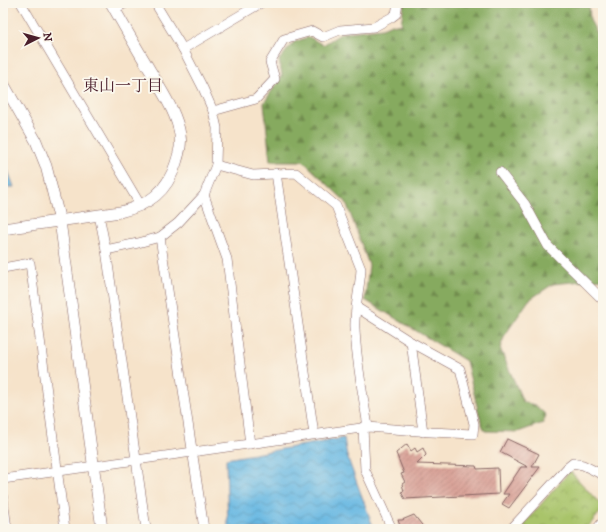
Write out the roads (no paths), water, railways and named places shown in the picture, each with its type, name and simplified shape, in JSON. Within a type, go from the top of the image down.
[{"type":"street","points":[[21,3],[141,206]]},
{"type":"street","points":[[3,229],[120,212],[141,206],[154,198],[168,182],[178,158],[181,136],[169,104],[113,6],[126,3]]},
{"type":"street","points":[[106,250],[160,237],[178,223],[204,195],[216,165],[217,128],[213,111],[183,49],[155,3]]},
{"type":"street","points":[[183,49],[261,3]]},
{"type":"street","points":[[213,111],[256,99],[275,79],[270,62],[284,38],[312,31],[323,37],[340,30],[374,26],[396,14],[398,3]]},
{"type":"street","points":[[3,83],[36,141],[46,166],[60,221],[102,529]]},
{"type":"street","points":[[216,165],[253,175],[296,172],[336,206],[361,269],[354,327],[365,427],[365,470],[392,529]]},
{"type":"street","points":[[500,172],[525,204],[548,246],[603,300]]},
{"type":"street","points":[[276,173],[314,434]]},
{"type":"street","points":[[204,195],[227,259],[250,444]]},
{"type":"street","points":[[99,215],[106,250],[146,529]]},
{"type":"street","points":[[160,237],[204,529]]},
{"type":"street","points":[[3,268],[30,263],[65,529]]},
{"type":"street","points":[[3,479],[365,427],[423,432],[473,434],[474,424],[460,368],[411,342],[356,307]]},
{"type":"street","points":[[411,342],[423,432]]},
{"type":"street","points":[[512,529],[573,463],[583,465],[603,475]]},
{"type":"street","points":[[3,498],[7,529]]},
{"type":"street","points":[[598,529],[603,524]]},
{"type":"water","points":[[3,157],[14,187],[3,187]]},
{"type":"water","points":[[344,438],[347,456],[374,529],[228,529],[226,459]]},
{"type":"district","name":"東山一丁目","points":[[123,85]]}]
